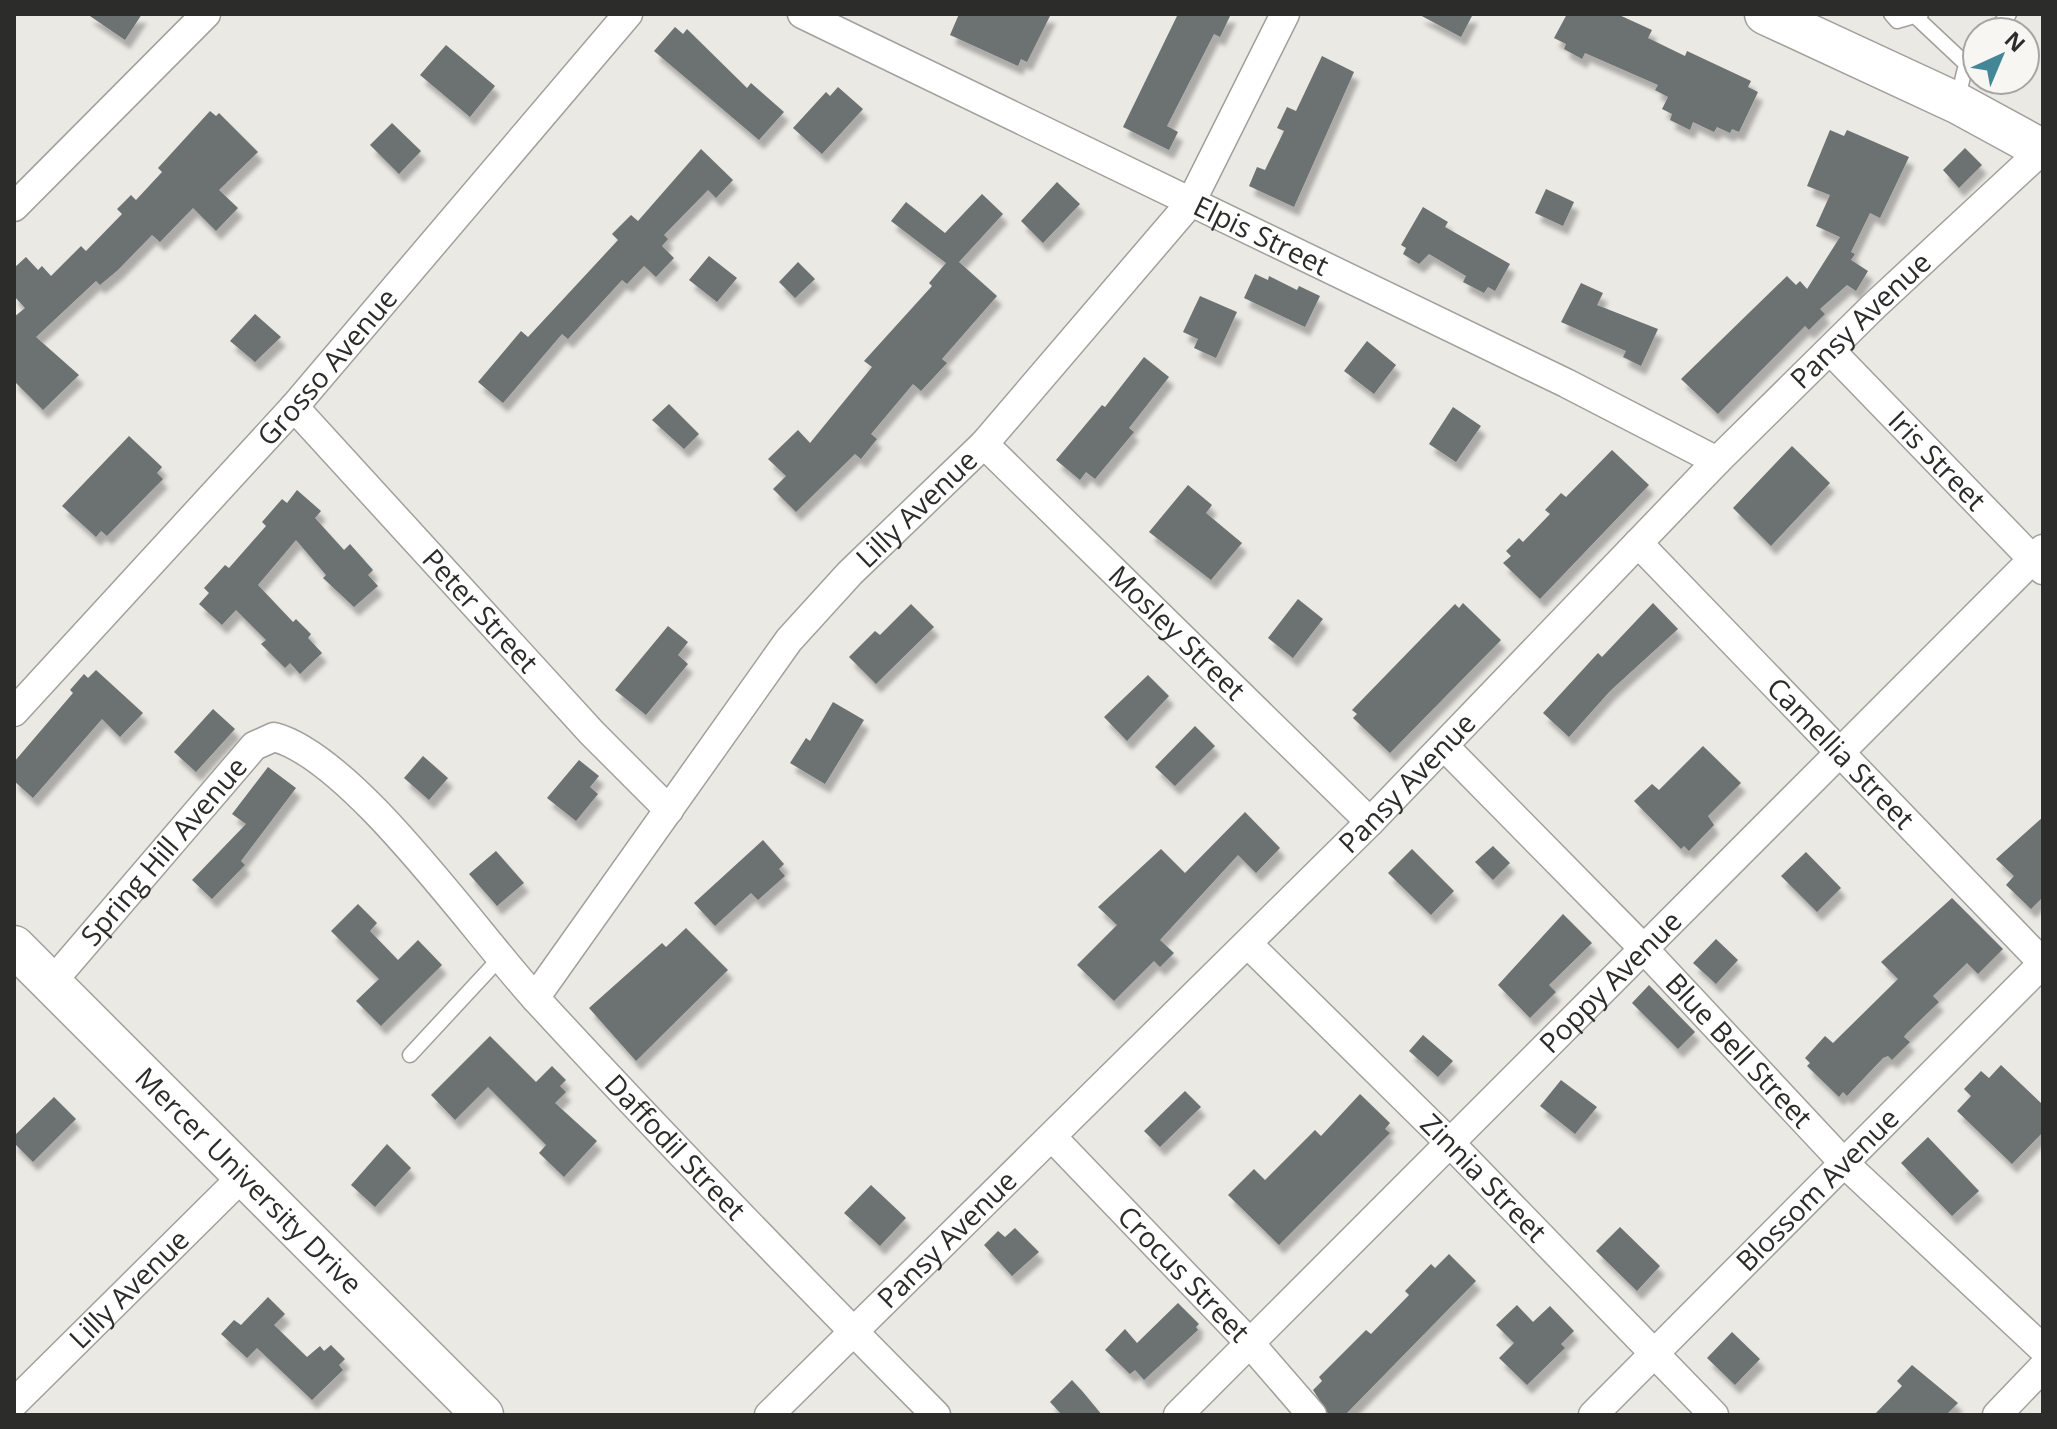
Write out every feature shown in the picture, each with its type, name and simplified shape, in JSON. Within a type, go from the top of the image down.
[{"type":"main road","points":[[1765,14],[1957,103],[2043,150]]},
{"type":"main road","name":"Mercer University Drive","points":[[14,946],[483,1415]]},
{"type":"street","points":[[14,207],[206,14]]},
{"type":"street","name":"Grosso Avenue","points":[[14,712],[294,407],[628,14]]},
{"type":"street","name":"Elpis Street","points":[[802,14],[1566,383],[1717,461]]},
{"type":"street","name":"Lilly Avenue","points":[[535,998],[789,640],[850,573],[984,444],[1191,202],[1285,14]]},
{"type":"street","name":"Pansy Avenue","points":[[769,1415],[1370,822],[1717,461],[2043,150]]},
{"type":"street","name":"Iris Street","points":[[1830,350],[2040,559]]},
{"type":"street","name":"Peter Street","points":[[294,407],[592,733],[669,810]]},
{"type":"street","name":"Mosley Street","points":[[984,444],[1370,822]]},
{"type":"street","name":"Camellia Street","points":[[1638,543],[1836,752],[2043,963]]},
{"type":"street","name":"Poppy Avenue","points":[[1178,1415],[1248,1341],[1285,1309],[1451,1144],[1836,752],[2040,559]]},
{"type":"street","name":"Spring Hill Avenue","points":[[52,982],[254,746],[274,737],[291,741],[348,784],[425,870]]},
{"type":"street","name":"Blue Bell Street","points":[[1444,746],[1642,947],[1844,1163],[2043,1349]]},
{"type":"street","name":"Daffodil Street","points":[[425,870],[535,998],[936,1415]]},
{"type":"street","name":"Zinnia Street","points":[[1248,944],[1451,1144],[1714,1415]]},
{"type":"street","name":"Blossom Avenue","points":[[1593,1415],[2043,963]]},
{"type":"street","name":"Crocus Street","points":[[1052,1137],[1248,1341],[1312,1415]]},
{"type":"street","name":"Lilly Avenue","points":[[14,1403],[244,1175]]},
{"type":"street","points":[[1997,1415],[2043,1367]]},
{"type":"lane","points":[[1891,14],[1897,21],[1919,16],[1961,59]]},
{"type":"lane","points":[[1957,103],[1961,86]]},
{"type":"lane","points":[[410,1055],[500,958]]},
{"type":"building","points":[[87,14],[142,14],[125,40]]},
{"type":"building","points":[[959,14],[1051,14],[1027,62],[1021,59],[1018,66],[950,35]]},
{"type":"building","points":[[1173,14],[1231,14],[1220,37],[1214,34],[1167,126],[1178,132],[1169,150],[1123,127],[1177,16]]},
{"type":"building","points":[[1418,14],[1473,14],[1461,37]]},
{"type":"building","points":[[1567,14],[1617,14],[1652,30],[1648,38],[1685,56],[1687,51],[1751,81],[1748,87],[1758,92],[1739,132],[1732,129],[1730,133],[1717,127],[1714,132],[1693,122],[1690,130],[1670,120],[1672,114],[1662,109],[1668,97],[1655,90],[1658,85],[1585,53],[1582,59],[1564,49],[1566,44],[1554,38]]},
{"type":"building","points":[[675,27],[683,34],[687,29],[747,88],[751,83],[784,112],[759,140],[654,51]]},
{"type":"building","points":[[446,45],[495,86],[470,117],[420,75]]},
{"type":"building","points":[[1322,56],[1354,72],[1294,207],[1249,186],[1257,167],[1265,170],[1284,131],[1277,128],[1287,107],[1296,111]]},
{"type":"building","points":[[838,87],[863,109],[822,154],[793,128],[826,92],[830,96]]},
{"type":"building","points":[[210,111],[216,116],[219,113],[258,152],[219,190],[238,208],[216,231],[193,208],[160,242],[152,235],[118,270],[100,285],[96,281],[36,337],[79,375],[43,410],[14,381],[14,317],[25,308],[14,296],[14,268],[26,257],[38,270],[42,266],[51,276],[81,246],[86,251],[122,214],[117,209],[131,195],[136,200],[162,172],[158,168]]},
{"type":"building","points":[[392,123],[421,151],[399,174],[370,145]]},
{"type":"building","points":[[1830,130],[1844,136],[1847,130],[1909,157],[1880,218],[1870,213],[1851,252],[1855,254],[1851,260],[1868,271],[1856,291],[1847,285],[1820,309],[1825,314],[1809,330],[1805,326],[1718,414],[1681,379],[1787,276],[1796,285],[1800,281],[1807,289],[1840,237],[1816,226],[1830,195],[1807,186]]},
{"type":"building","points":[[1965,148],[1982,165],[1959,188],[1943,170]]},
{"type":"building","points":[[701,149],[733,180],[716,198],[708,190],[664,235],[668,239],[662,246],[674,258],[656,277],[644,266],[627,284],[622,280],[568,339],[562,334],[503,403],[478,382],[521,331],[528,337],[618,240],[612,234],[631,215],[638,221]]},
{"type":"building","points":[[1057,182],[1080,204],[1043,243],[1021,221]]},
{"type":"building","points":[[1546,189],[1574,202],[1563,226],[1535,213]]},
{"type":"building","points":[[982,194],[1003,214],[959,262],[997,296],[942,359],[947,363],[921,391],[913,384],[871,434],[877,439],[861,459],[855,454],[796,512],[773,489],[786,476],[768,459],[798,430],[810,443],[872,367],[864,361],[932,286],[929,283],[946,263],[891,221],[906,202],[945,233]]},
{"type":"building","points":[[1423,207],[1448,222],[1445,227],[1510,264],[1495,291],[1488,287],[1484,293],[1463,282],[1466,276],[1429,254],[1419,264],[1403,254],[1406,248],[1401,245]]},
{"type":"building","points":[[709,256],[737,278],[717,302],[689,280]]},
{"type":"building","points":[[798,262],[815,279],[795,298],[779,282]]},
{"type":"building","points":[[1255,274],[1268,280],[1269,276],[1297,290],[1299,286],[1320,296],[1305,327],[1244,298]]},
{"type":"building","points":[[1581,283],[1603,293],[1597,305],[1658,329],[1641,366],[1623,357],[1626,351],[1561,322]]},
{"type":"building","points":[[1200,296],[1237,312],[1216,358],[1194,348],[1198,339],[1183,332]]},
{"type":"building","points":[[255,314],[281,337],[255,362],[230,341]]},
{"type":"building","points":[[1367,341],[1396,365],[1374,394],[1344,371]]},
{"type":"building","points":[[1144,357],[1169,377],[1129,428],[1134,432],[1095,479],[1086,472],[1080,480],[1056,460],[1102,405],[1105,407]]},
{"type":"building","points":[[669,404],[699,434],[684,449],[652,420]]},
{"type":"building","points":[[1453,407],[1481,426],[1456,462],[1429,444]]},
{"type":"building","points":[[129,436],[162,467],[157,473],[163,479],[107,536],[101,531],[96,537],[62,506]]},
{"type":"building","points":[[1792,446],[1830,483],[1771,546],[1733,508]]},
{"type":"building","points":[[1612,450],[1649,485],[1540,599],[1503,563],[1511,556],[1506,551],[1519,538],[1523,542],[1550,514],[1545,510],[1561,493],[1566,497]]},
{"type":"building","points":[[1188,485],[1212,505],[1206,513],[1242,543],[1211,580],[1149,532]]},
{"type":"building","points":[[297,490],[321,511],[315,518],[344,550],[350,544],[373,570],[368,575],[378,586],[354,607],[323,578],[326,575],[296,540],[258,585],[293,622],[296,619],[311,634],[308,638],[322,653],[300,674],[290,663],[285,668],[261,644],[266,640],[236,610],[222,625],[199,604],[209,593],[204,588],[225,565],[229,568],[266,526],[262,522],[282,499],[287,503]]},
{"type":"building","points":[[1298,599],[1323,619],[1293,658],[1268,638]]},
{"type":"building","points":[[1463,603],[1501,640],[1390,753],[1353,718],[1357,714],[1352,710],[1455,604],[1459,608]]},
{"type":"building","points":[[1653,603],[1678,629],[1610,691],[1569,737],[1543,713],[1598,653],[1602,657]]},
{"type":"building","points":[[911,604],[934,627],[876,684],[849,657],[875,631],[880,635]]},
{"type":"building","points":[[668,626],[688,642],[678,655],[688,664],[646,715],[615,690]]},
{"type":"building","points":[[96,670],[143,713],[120,737],[102,719],[33,798],[14,781],[14,762],[73,693],[70,690],[84,674],[88,678]]},
{"type":"building","points":[[1148,675],[1169,696],[1127,741],[1104,717]]},
{"type":"building","points":[[833,702],[864,720],[825,784],[790,763],[806,738],[810,741]]},
{"type":"building","points":[[213,709],[235,729],[196,772],[174,752]]},
{"type":"building","points":[[1195,726],[1215,746],[1175,786],[1155,767]]},
{"type":"building","points":[[1703,746],[1741,783],[1708,816],[1714,825],[1689,851],[1684,846],[1681,849],[1634,801],[1652,784],[1659,790]]},
{"type":"building","points":[[423,756],[448,778],[429,800],[404,778]]},
{"type":"building","points":[[579,760],[599,776],[590,787],[598,794],[576,821],[547,798]]},
{"type":"building","points":[[268,767],[296,788],[241,861],[245,865],[212,899],[192,880],[246,824],[232,814]]},
{"type":"building","points":[[1245,812],[1280,848],[1256,873],[1238,855],[1160,940],[1174,953],[1160,967],[1154,961],[1114,1001],[1077,965],[1117,925],[1098,907],[1161,849],[1185,873]]},
{"type":"building","points":[[2043,817],[2043,897],[2031,909],[2006,885],[2014,876],[1996,859]]},
{"type":"building","points":[[763,840],[784,864],[779,869],[785,876],[758,900],[751,893],[715,926],[694,903]]},
{"type":"building","points":[[1493,846],[1510,863],[1493,880],[1475,862]]},
{"type":"building","points":[[1412,849],[1454,891],[1431,915],[1388,873]]},
{"type":"building","points":[[496,851],[524,883],[497,906],[469,874]]},
{"type":"building","points":[[1806,852],[1841,888],[1817,912],[1781,876]]},
{"type":"building","points":[[1952,898],[2003,949],[1978,974],[1967,963],[1933,996],[1939,1002],[1906,1034],[1904,1037],[1910,1042],[1892,1060],[1888,1056],[1883,1058],[1847,1096],[1843,1092],[1839,1097],[1807,1066],[1810,1063],[1805,1058],[1825,1036],[1833,1043],[1898,979],[1881,962]]},
{"type":"building","points":[[358,904],[377,923],[370,931],[398,960],[418,940],[442,965],[381,1026],[356,1001],[379,979],[331,931]]},
{"type":"building","points":[[1563,914],[1592,943],[1549,985],[1556,992],[1530,1018],[1498,985]]},
{"type":"building","points":[[686,928],[728,970],[636,1061],[589,1008],[662,943],[666,947]]},
{"type":"building","points":[[1716,939],[1738,960],[1716,984],[1693,963]]},
{"type":"building","points":[[1649,985],[1695,1032],[1678,1049],[1632,1003]]},
{"type":"building","points":[[1423,1035],[1453,1061],[1438,1077],[1409,1051]]},
{"type":"building","points":[[490,1036],[536,1082],[552,1066],[566,1080],[560,1086],[566,1092],[555,1103],[597,1141],[564,1177],[539,1153],[546,1145],[488,1087],[455,1120],[431,1095]]},
{"type":"building","points":[[2001,1065],[2043,1105],[2043,1132],[2012,1164],[1957,1111],[1971,1096],[1964,1089],[1981,1071],[1989,1078]]},
{"type":"building","points":[[1561,1080],[1597,1107],[1575,1134],[1540,1106]]},
{"type":"building","points":[[1185,1091],[1201,1107],[1160,1147],[1144,1131]]},
{"type":"building","points":[[1360,1094],[1390,1123],[1385,1129],[1390,1133],[1279,1245],[1228,1195],[1254,1169],[1265,1180],[1315,1130],[1321,1136]]},
{"type":"building","points":[[54,1097],[76,1119],[33,1162],[14,1143],[14,1136]]},
{"type":"building","points":[[1928,1137],[1979,1191],[1952,1216],[1901,1163]]},
{"type":"building","points":[[387,1144],[411,1168],[375,1207],[351,1185]]},
{"type":"building","points":[[871,1185],[906,1218],[880,1246],[844,1213]]},
{"type":"building","points":[[1620,1227],[1660,1266],[1637,1291],[1596,1251]]},
{"type":"building","points":[[1015,1228],[1039,1252],[1012,1276],[984,1245],[998,1231],[1005,1237]]},
{"type":"building","points":[[1449,1254],[1476,1281],[1345,1415],[1329,1415],[1313,1390],[1322,1381],[1319,1377],[1366,1330],[1371,1334],[1409,1295],[1405,1291],[1431,1264],[1435,1268]]},
{"type":"building","points":[[268,1297],[285,1314],[274,1325],[307,1357],[320,1346],[324,1351],[331,1345],[345,1359],[339,1365],[343,1370],[312,1400],[257,1348],[247,1358],[221,1334],[234,1320],[241,1325]]},
{"type":"building","points":[[1178,1303],[1199,1324],[1196,1327],[1198,1330],[1144,1380],[1135,1370],[1130,1374],[1105,1350],[1125,1329],[1137,1343]]},
{"type":"building","points":[[1517,1305],[1533,1322],[1550,1306],[1574,1331],[1561,1344],[1565,1348],[1527,1385],[1499,1358],[1514,1343],[1496,1325]]},
{"type":"building","points":[[1732,1332],[1760,1359],[1735,1385],[1707,1358]]},
{"type":"building","points":[[1912,1365],[1958,1403],[1946,1415],[1874,1415],[1902,1386],[1897,1381]]},
{"type":"building","points":[[1072,1380],[1102,1415],[1062,1415],[1050,1402]]}]
